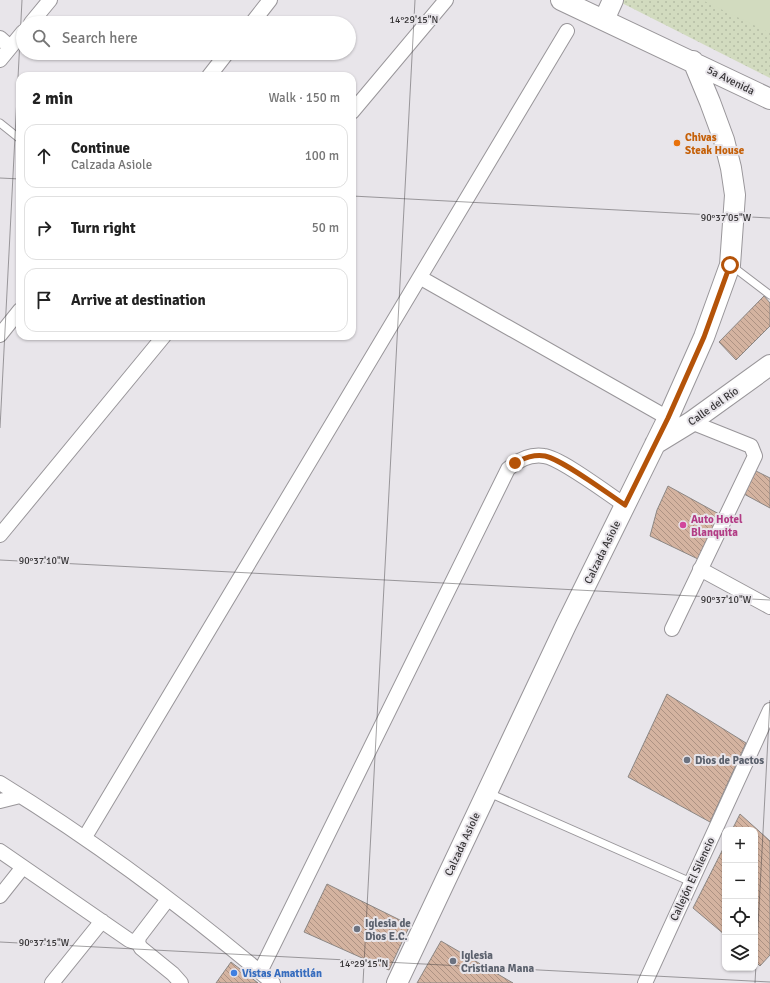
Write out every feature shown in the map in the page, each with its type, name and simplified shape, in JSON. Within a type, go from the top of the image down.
[{"type":"main road","name":"5a Avenida","points":[[561,0],[693,61],[770,99]]},
{"type":"main road","points":[[604,20],[613,0]]},
{"type":"main road","name":"Calzada Asiole","points":[[397,983],[487,792],[668,418],[704,337],[730,265],[735,195],[731,168],[724,140],[693,61]]},
{"type":"main road","name":"Calle del Río","points":[[655,444],[691,422],[770,365]]},
{"type":"street","points":[[37,16],[50,0]]},
{"type":"street","points":[[257,16],[270,0]]},
{"type":"street","points":[[356,107],[446,0]]},
{"type":"street","points":[[85,837],[421,278],[567,31]]},
{"type":"street","points":[[0,60],[5,43],[16,36]]},
{"type":"street","points":[[212,72],[222,60]]},
{"type":"street","points":[[421,278],[668,418]]},
{"type":"street","points":[[0,335],[16,315]]},
{"type":"street","points":[[0,535],[161,340]]},
{"type":"street","points":[[672,629],[755,456],[752,446],[691,422]]},
{"type":"street","points":[[260,972],[508,470],[521,459],[546,456],[558,462],[625,505]]},
{"type":"street","points":[[700,569],[770,607]]},
{"type":"street","name":"Callejón El Silencio","points":[[645,983],[770,710]]},
{"type":"street","points":[[0,783],[85,837],[168,899],[273,983]]},
{"type":"street","points":[[0,801],[20,796]]},
{"type":"street","points":[[0,851],[129,940],[138,943],[141,948],[173,974],[175,981]]},
{"type":"street","points":[[0,896],[23,867]]},
{"type":"street","points":[[138,943],[139,937],[168,899]]},
{"type":"street","points":[[52,983],[102,921]]},
{"type":"lane","points":[[0,123],[16,136]]},
{"type":"lane","points":[[730,265],[770,295]]},
{"type":"lane","points":[[487,792],[691,882]]},
{"type":"green space","points":[[616,0],[770,0],[770,78]]},
{"type":"green space","points":[[702,0],[770,0],[770,33]]},
{"type":"building","points":[[764,296],[770,303],[770,326],[736,360],[719,342]]},
{"type":"building","points":[[756,471],[770,478],[770,508],[744,494]]},
{"type":"building","name":"Auto Hotel Blanquita","points":[[668,486],[719,514],[698,559],[650,536],[657,510]]},
{"type":"building","name":"Dios de Pactos","points":[[667,694],[746,743],[710,822],[628,777]]},
{"type":"building","points":[[740,814],[754,827],[734,827]]},
{"type":"building","points":[[758,830],[770,841],[770,955],[760,966],[758,964]]},
{"type":"building","points":[[722,851],[722,932],[693,908]]},
{"type":"building","name":"Iglesia de Dios E.C.","points":[[327,884],[410,925],[389,970],[304,932]]},
{"type":"building","name":"Iglesia Cristiana Mana","points":[[441,941],[513,983],[417,983]]},
{"type":"building","name":"Vistas Amatitlán","points":[[231,962],[258,983],[216,983]]},
{"type":"place","name":"Chivas Steak House","points":[[677,143]]},
{"type":"place","name":"Auto Hotel Blanquita","points":[[683,525]]},
{"type":"place","name":"Dios de Pactos","points":[[687,760]]},
{"type":"place","name":"Iglesia de Dios E.C.","points":[[357,929]]},
{"type":"place","name":"Iglesia Cristiana Mana","points":[[453,961]]},
{"type":"place","name":"Vistas Amatitlán","points":[[234,973]]},
{"type":"route","points":[[515,463],[521,459],[532,456],[546,456],[558,462],[625,505],[668,418],[704,337],[730,265]]}]
